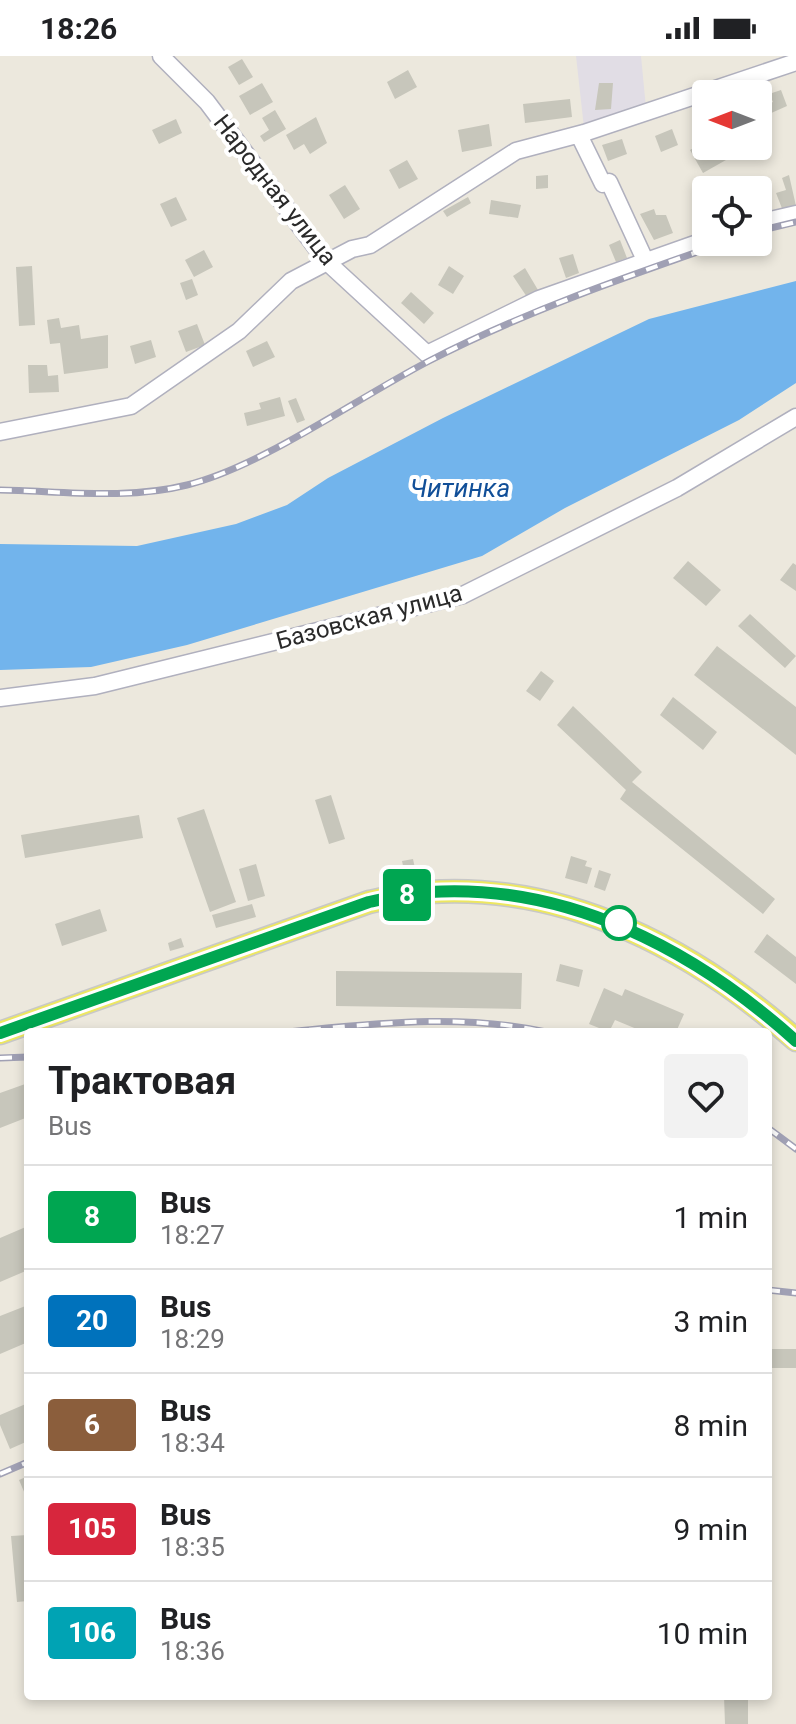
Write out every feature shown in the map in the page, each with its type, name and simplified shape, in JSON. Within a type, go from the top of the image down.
[{"type":"main road","points":[[0,1033],[369,902],[429,892],[505,894],[634,929],[706,968],[796,1040]]},
{"type":"street","name":"Народная улица","points":[[161,56],[207,102],[326,261],[427,354],[539,299],[645,260]]},
{"type":"street","points":[[0,432],[131,406],[239,331],[291,281],[326,261],[370,245],[516,151],[579,135],[796,62]]},
{"type":"street","points":[[579,135],[603,184],[609,182],[645,260],[692,245]]},
{"type":"street","points":[[772,220],[796,214]]},
{"type":"street","name":"Базовская улица","points":[[0,698],[95,686],[463,595],[677,488],[796,417]]},
{"type":"shaded area","points":[[576,56],[641,56],[646,108],[584,128]]},
{"type":"water","name":"Читинка","points":[[796,281],[796,383],[739,420],[565,508],[482,556],[187,645],[91,667],[0,670],[0,544],[137,546],[236,524],[287,505],[328,478],[443,418],[649,319]]},
{"type":"building","points":[[242,59],[253,77],[239,85],[228,67]]},
{"type":"building","points":[[408,70],[417,87],[395,99],[387,82]]},
{"type":"building","points":[[262,83],[273,102],[250,115],[239,96]]},
{"type":"building","points":[[599,83],[613,83],[611,109],[595,110]]},
{"type":"building","points":[[781,90],[787,106],[772,113],[772,93]]},
{"type":"building","points":[[570,99],[572,117],[525,123],[523,104]]},
{"type":"building","points":[[275,110],[286,129],[264,142],[260,136],[269,130],[262,118]]},
{"type":"building","points":[[316,117],[327,143],[310,154],[304,144],[294,150],[286,135]]},
{"type":"building","points":[[176,119],[182,133],[159,144],[152,130]]},
{"type":"building","points":[[489,124],[492,146],[462,152],[458,130]]},
{"type":"building","points":[[672,129],[678,145],[661,152],[655,136]]},
{"type":"building","points":[[622,139],[627,154],[608,161],[602,145]]},
{"type":"building","points":[[407,160],[418,179],[399,189],[389,170]]},
{"type":"building","points":[[696,160],[726,160],[703,173]]},
{"type":"building","points":[[548,175],[548,188],[536,189],[536,176]]},
{"type":"building","points":[[789,175],[796,206],[783,211],[776,193],[786,190],[782,178]]},
{"type":"building","points":[[345,185],[360,209],[344,219],[329,195]]},
{"type":"building","points":[[176,197],[187,220],[171,227],[160,204]]},
{"type":"building","points":[[468,197],[471,203],[447,217],[443,211]]},
{"type":"building","points":[[491,200],[521,205],[518,218],[489,214]]},
{"type":"building","points":[[654,209],[656,215],[666,215],[673,233],[654,240],[640,214]]},
{"type":"building","points":[[620,240],[627,258],[616,262],[609,245]]},
{"type":"building","points":[[204,250],[213,267],[194,277],[185,260]]},
{"type":"building","points":[[573,254],[579,273],[566,278],[559,258]]},
{"type":"building","points":[[32,266],[35,325],[19,326],[16,267]]},
{"type":"building","points":[[449,266],[464,276],[453,294],[438,285]]},
{"type":"building","points":[[525,268],[538,290],[527,297],[513,276]]},
{"type":"building","points":[[192,279],[198,295],[186,300],[180,283]]},
{"type":"building","points":[[411,292],[434,313],[424,324],[401,303]]},
{"type":"building","points":[[59,318],[61,328],[79,325],[81,339],[108,335],[108,368],[64,374],[60,343],[50,344],[47,320]]},
{"type":"building","points":[[197,324],[205,345],[186,352],[178,331]]},
{"type":"building","points":[[151,340],[156,357],[135,364],[130,346]]},
{"type":"building","points":[[267,341],[275,357],[253,367],[246,351]]},
{"type":"building","points":[[28,365],[47,365],[48,376],[58,375],[59,392],[29,393]]},
{"type":"building","points":[[280,397],[285,416],[247,426],[244,413],[261,409],[259,403]]},
{"type":"building","points":[[296,398],[305,420],[297,423],[288,401]]},
{"type":"building","points":[[688,561],[721,590],[706,606],[673,578]]},
{"type":"building","points":[[793,563],[796,565],[796,591],[780,580]]},
{"type":"building","points":[[750,614],[796,656],[785,668],[738,626]]},
{"type":"building","points":[[717,646],[796,707],[796,755],[694,675]]},
{"type":"building","points":[[541,671],[554,681],[540,701],[526,691]]},
{"type":"building","points":[[673,697],[717,732],[703,750],[660,715]]},
{"type":"building","points":[[573,706],[642,772],[632,782],[775,899],[763,914],[620,799],[626,790],[557,725]]},
{"type":"building","points":[[331,795],[345,839],[329,844],[315,800]]},
{"type":"building","points":[[204,809],[236,902],[210,912],[177,818]]},
{"type":"building","points":[[139,815],[143,838],[25,858],[21,835]]},
{"type":"building","points":[[571,856],[587,861],[585,866],[592,868],[587,884],[565,878]]},
{"type":"building","points":[[413,859],[416,873],[405,875],[402,861]]},
{"type":"building","points":[[256,864],[265,896],[248,901],[239,869]]},
{"type":"building","points":[[599,870],[611,874],[605,891],[594,887]]},
{"type":"building","points":[[252,904],[256,917],[216,928],[212,915]]},
{"type":"building","points":[[100,909],[107,931],[62,946],[55,924]]},
{"type":"building","points":[[767,934],[796,957],[796,984],[754,952]]},
{"type":"building","points":[[181,938],[184,947],[170,951],[168,943]]},
{"type":"building","points":[[560,964],[583,970],[579,987],[556,981]]},
{"type":"building","points":[[336,971],[522,973],[521,1009],[336,1006]]},
{"type":"building","points":[[604,988],[622,996],[625,989],[684,1014],[678,1028],[634,1028],[615,1020],[611,1028],[589,1024]]},
{"type":"building","points":[[24,1084],[24,1119],[0,1128],[0,1093]]},
{"type":"building","points":[[24,1228],[24,1272],[0,1282],[0,1238]]},
{"type":"building","points":[[24,1307],[24,1344],[0,1354],[0,1316]]},
{"type":"building","points":[[772,1349],[796,1349],[796,1368],[772,1368]]},
{"type":"building","points":[[24,1405],[24,1443],[10,1449],[0,1425],[0,1415]]},
{"type":"building","points":[[24,1535],[24,1601],[17,1602],[11,1536]]},
{"type":"building","points":[[724,1700],[748,1700],[748,1724],[725,1724]]},
{"type":"railway","points":[[772,228],[796,222]]},
{"type":"railway","points":[[0,490],[94,494],[141,492],[164,490],[216,476],[310,430],[401,376],[465,343],[575,296],[692,254]]},
{"type":"railway","points":[[329,1028],[416,1022],[481,1023],[524,1028]]},
{"type":"railway","points":[[0,1058],[24,1057]]},
{"type":"railway","points":[[772,1131],[796,1149]]},
{"type":"railway","points":[[772,1290],[796,1293]]},
{"type":"railway","points":[[0,1474],[24,1464]]},
{"type":"bus line","name":"8","points":[[0,1033],[369,902],[429,892],[505,894],[634,929],[706,968],[796,1041]]}]
